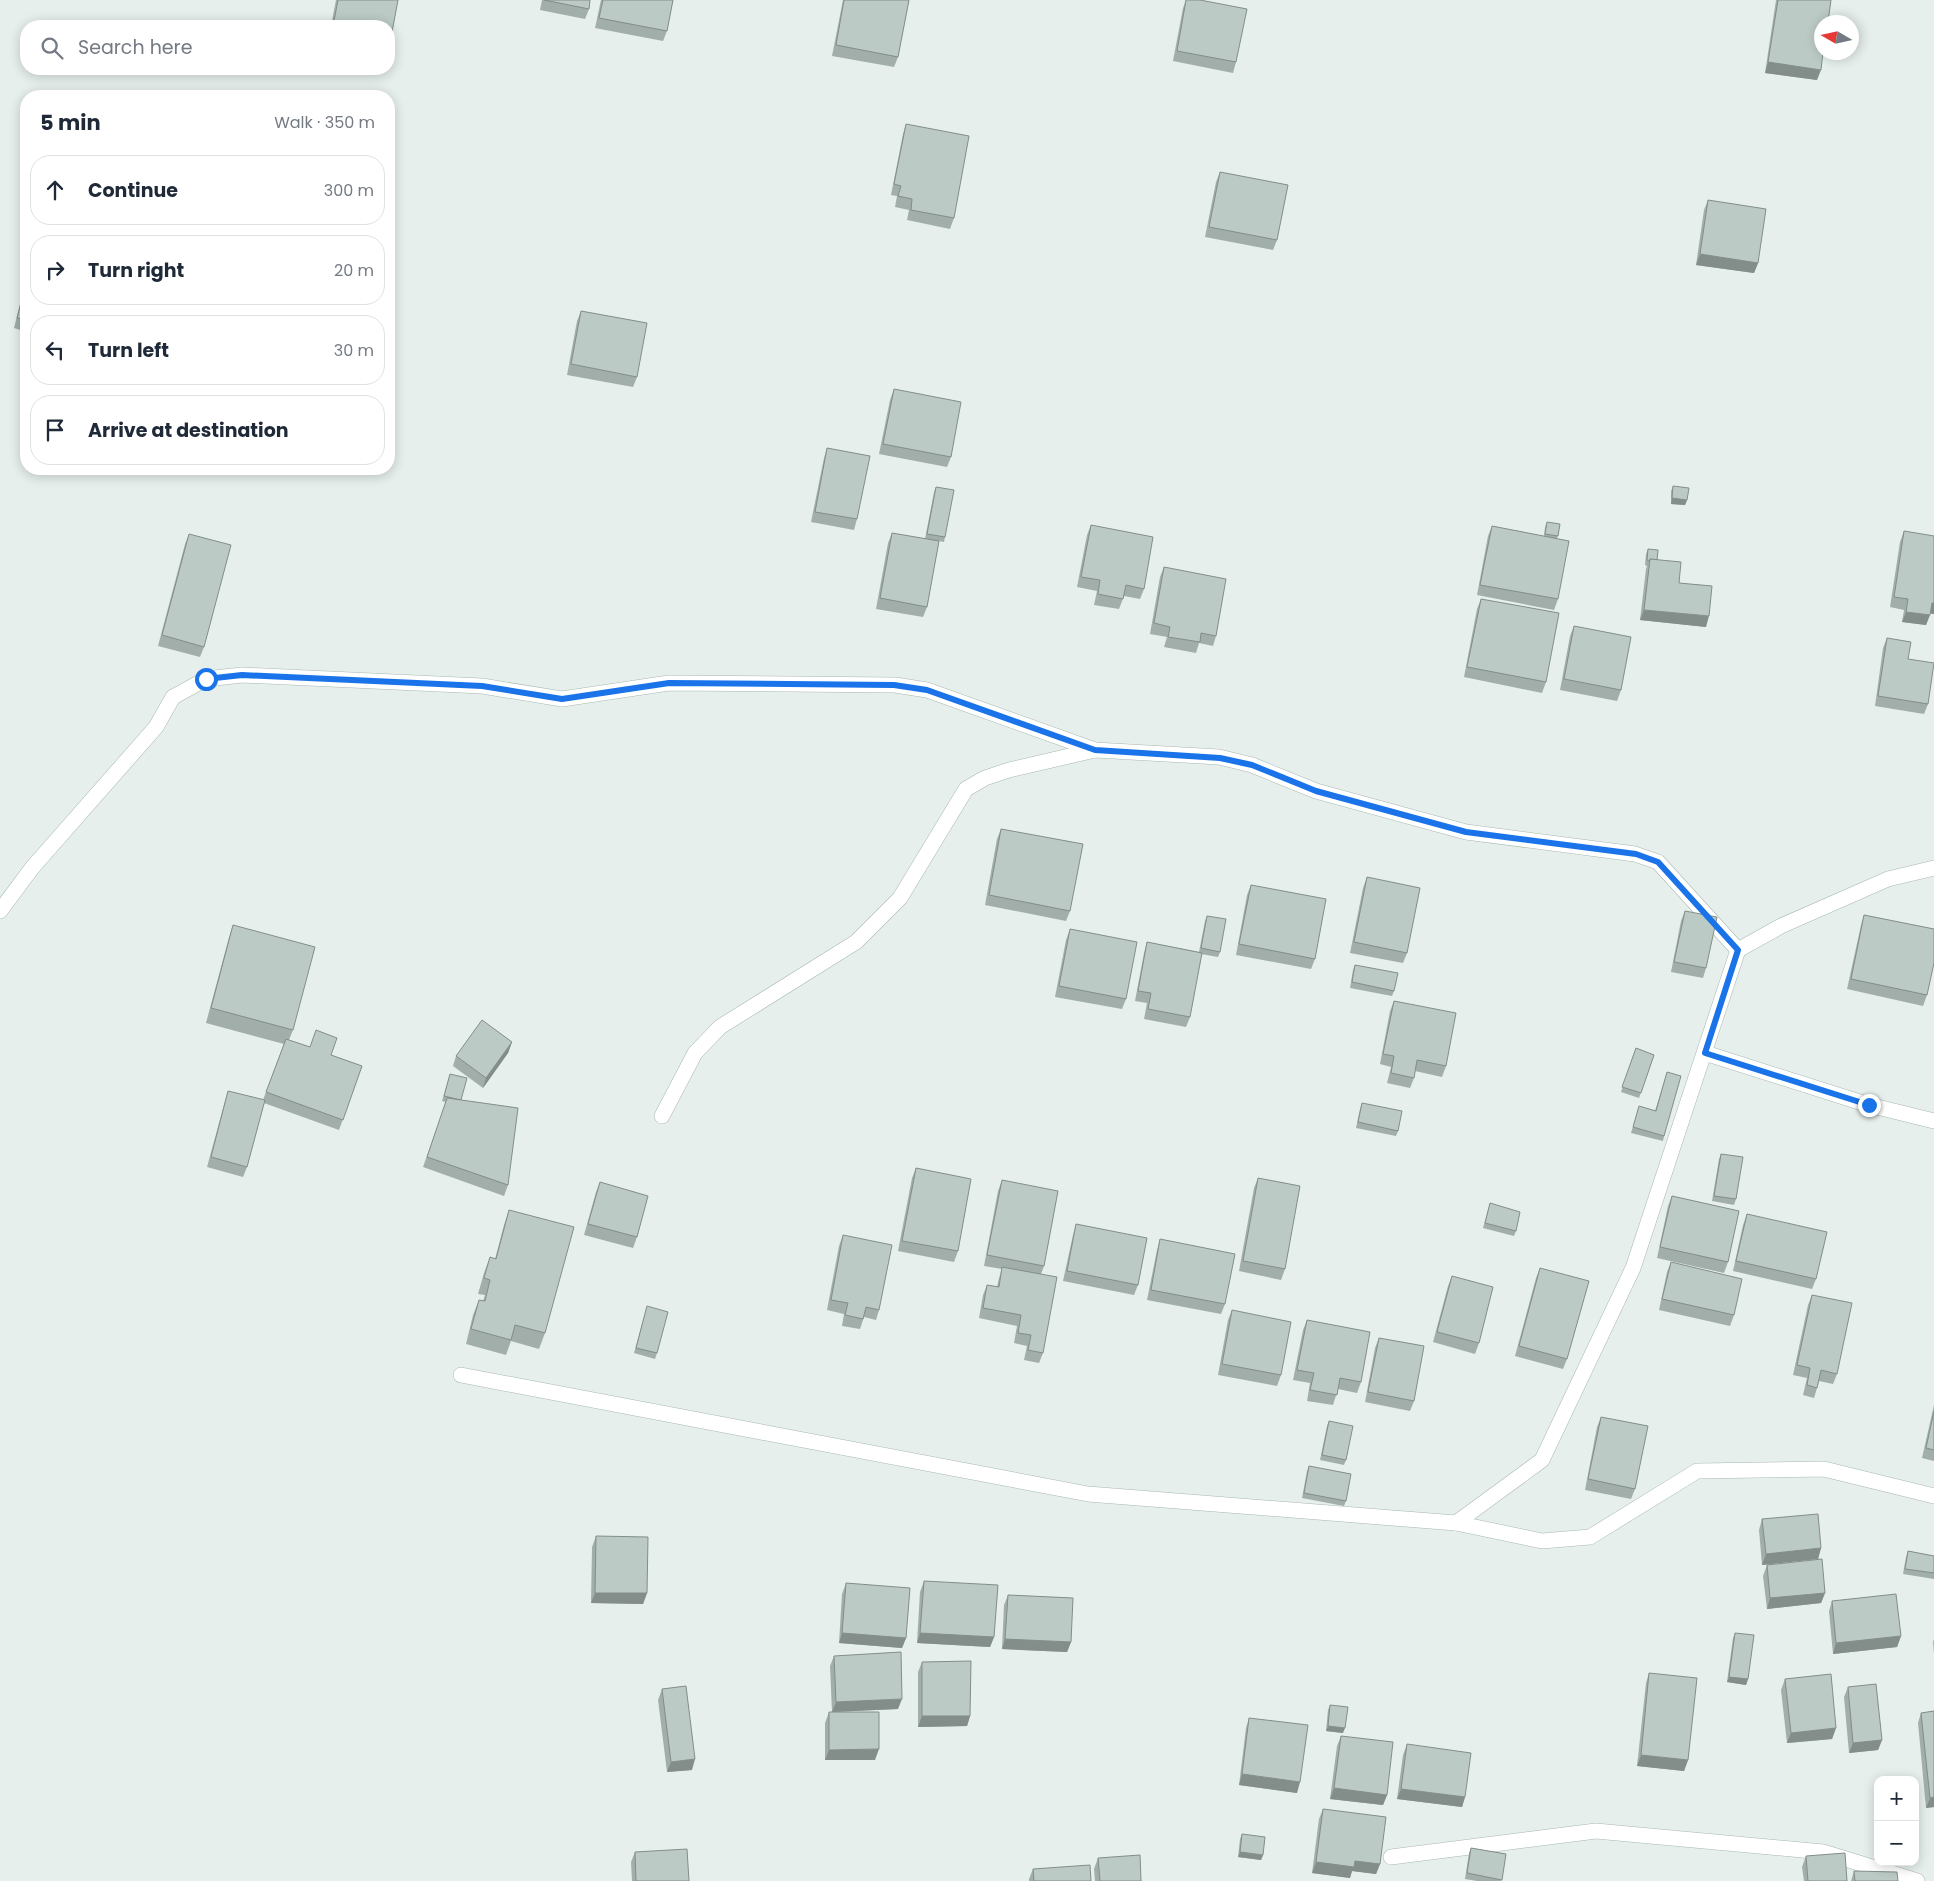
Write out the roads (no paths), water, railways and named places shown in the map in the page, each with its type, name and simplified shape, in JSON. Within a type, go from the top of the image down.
[{"type":"street","points":[[0,911],[32,868],[156,727],[174,697],[206,679],[242,675],[482,686],[562,699],[669,683],[894,685],[927,690],[1095,750],[1220,758],[1252,765],[1316,791],[1466,832],[1636,854],[1658,862],[1738,950]]},
{"type":"street","points":[[662,1116],[695,1053],[720,1027],[856,942],[900,898],[966,789],[985,778],[1009,770],[1095,750]]},
{"type":"street","points":[[1456,1523],[1542,1460],[1633,1268],[1738,950],[1781,926],[1888,879],[1934,868]]},
{"type":"street","points":[[1705,1053],[1869,1105],[1934,1121]]},
{"type":"street","points":[[461,1375],[1088,1494],[1456,1523],[1542,1541],[1590,1537],[1697,1471],[1824,1469],[1934,1496]]},
{"type":"street","points":[[1391,1857],[1596,1830],[1823,1852],[1917,1881]]}]
